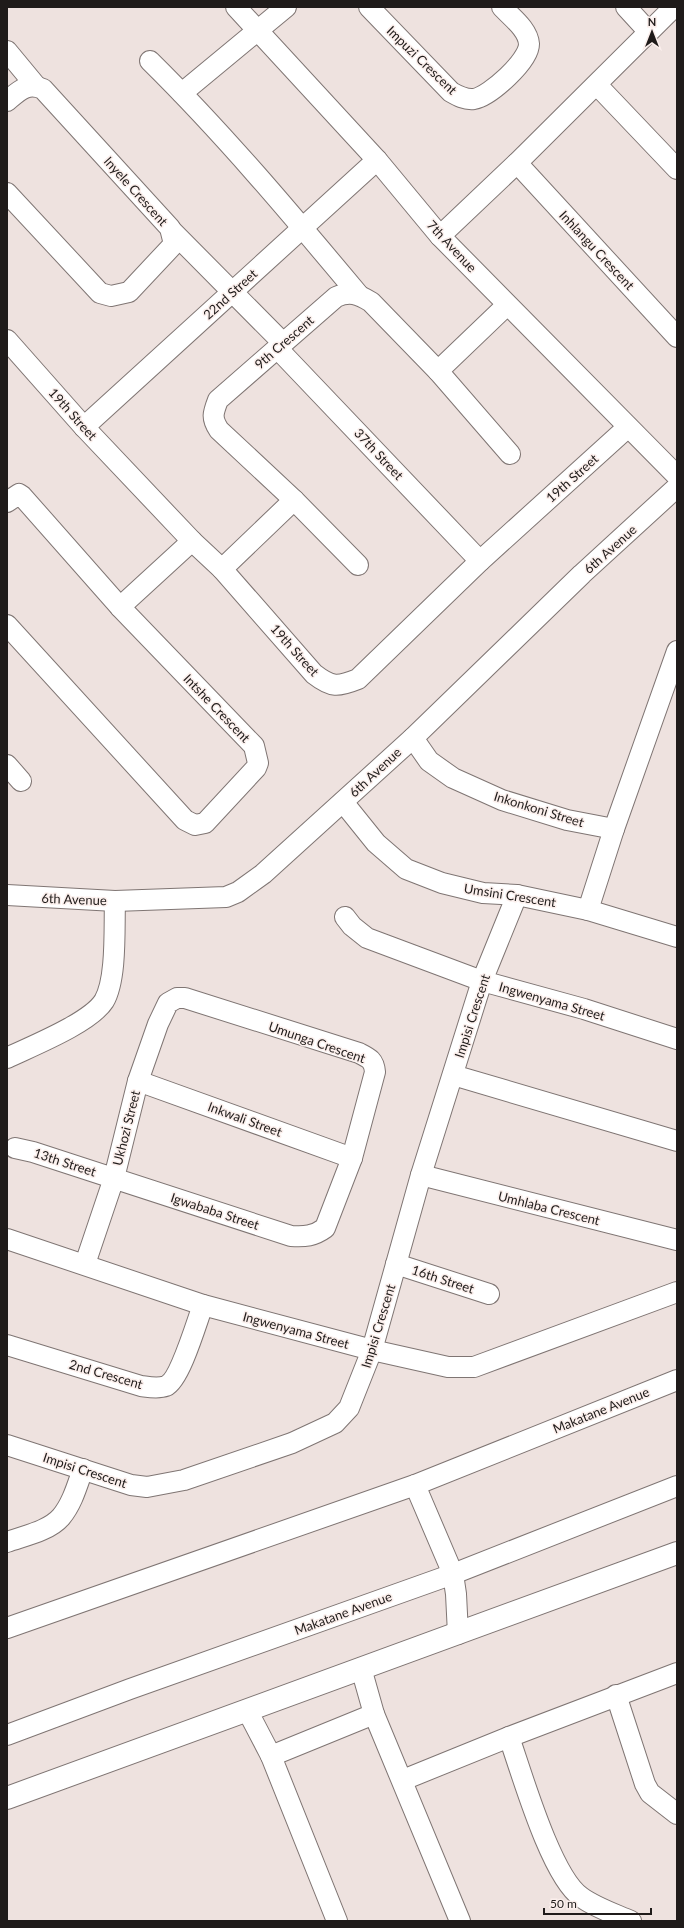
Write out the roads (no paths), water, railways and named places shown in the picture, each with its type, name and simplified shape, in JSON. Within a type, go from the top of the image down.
[{"type":"main road","points":[[7,1798],[677,1554]]},
{"type":"street","name":"7th Avenue","points":[[236,7],[377,160],[440,236],[677,476]]},
{"type":"street","points":[[182,93],[286,7]]},
{"type":"street","name":"Impuzi Crescent","points":[[369,7],[451,92],[461,98],[473,99],[485,95],[504,80],[523,60],[528,49],[529,42],[526,33],[502,7]]},
{"type":"street","points":[[626,7],[648,31]]},
{"type":"street","points":[[440,236],[597,85],[648,31],[674,7]]},
{"type":"street","name":"Inyele Crescent","points":[[7,51],[36,86],[43,89],[172,231],[174,244],[129,292],[111,296],[100,292],[7,193]]},
{"type":"street","points":[[150,61],[182,93],[302,228],[358,294],[371,302],[438,371],[510,454]]},
{"type":"street","points":[[597,85],[677,169]]},
{"type":"street","points":[[7,102],[20,89],[36,86]]},
{"type":"street","name":"22nd Street","points":[[84,427],[377,160]]},
{"type":"street","name":"Inhlangu Crescent","points":[[517,163],[677,337]]},
{"type":"street","name":"37th Street","points":[[172,231],[480,561]]},
{"type":"street","name":"9th Crescent","points":[[358,294],[346,293],[336,297],[280,345],[218,400],[214,412],[213,422],[219,430],[294,500],[358,565]]},
{"type":"street","points":[[438,371],[507,305]]},
{"type":"street","name":"19th Street","points":[[7,340],[84,427],[192,541],[222,569],[314,674],[325,682],[335,686],[346,684],[358,679],[480,561],[628,427]]},
{"type":"street","name":"6th Avenue","points":[[7,895],[115,901],[207,899],[226,897],[238,892],[263,874],[413,738],[582,574],[677,488]]},
{"type":"street","name":"Intshe Crescent","points":[[7,625],[185,820],[195,825],[205,823],[256,768],[258,763],[254,746],[13,498]]},
{"type":"street","points":[[222,569],[294,500]]},
{"type":"street","points":[[120,607],[192,541]]},
{"type":"street","points":[[588,910],[614,829],[677,651]]},
{"type":"street","name":"Inkonkoni Street","points":[[413,738],[429,761],[453,778],[502,800],[567,820],[614,829]]},
{"type":"street","points":[[7,765],[21,781]]},
{"type":"street","name":"Umsini Crescent","points":[[343,802],[376,844],[406,869],[442,882],[483,893],[517,895],[588,910],[677,938]]},
{"type":"street","name":"Impisi Crescent","points":[[7,1445],[131,1485],[147,1487],[184,1480],[292,1443],[335,1423],[343,1416],[354,1398],[372,1350],[421,1175],[482,981],[517,895]]},
{"type":"street","points":[[7,1058],[82,1022],[104,1001],[112,976],[115,901]]},
{"type":"street","name":"Ingwenyama Street","points":[[345,917],[352,926],[367,938],[482,981],[584,1009],[677,1039]]},
{"type":"street","name":"Ukhozi Street","points":[[85,1264],[114,1178],[138,1081],[158,1024],[168,1003],[177,998]]},
{"type":"street","name":"Umunga Crescent","points":[[177,998],[185,998],[369,1058],[374,1064],[375,1072],[352,1158],[325,1228],[318,1234]]},
{"type":"street","points":[[453,1075],[677,1141]]},
{"type":"street","name":"Inkwali Street","points":[[138,1081],[352,1158]]},
{"type":"street","name":"13th Street","points":[[15,1148],[33,1152],[114,1178]]},
{"type":"street","name":"Umhlaba Crescent","points":[[421,1175],[677,1240]]},
{"type":"street","name":"Igwababa Street","points":[[114,1178],[291,1236],[306,1237],[318,1234]]},
{"type":"street","name":"Ingwenyama Street","points":[[7,1239],[203,1305],[372,1350],[448,1367],[474,1367],[677,1292]]},
{"type":"street","name":"16th Street","points":[[396,1264],[489,1294]]},
{"type":"street","name":"2nd Crescent","points":[[7,1345],[141,1386],[159,1388],[167,1386],[178,1372],[203,1305]]},
{"type":"street","name":"Makatane Avenue","points":[[7,1628],[414,1485],[677,1380]]},
{"type":"street","points":[[7,1542],[43,1529],[60,1518],[71,1502],[83,1469]]},
{"type":"street","points":[[414,1485],[453,1574],[456,1594],[458,1634]]},
{"type":"street","name":"Makatane Avenue","points":[[7,1735],[130,1689],[453,1574],[677,1486]]},
{"type":"street","points":[[361,1668],[374,1714],[403,1780],[460,1921]]},
{"type":"street","points":[[403,1780],[677,1672]]},
{"type":"street","points":[[616,1695],[645,1784],[650,1793],[677,1814]]},
{"type":"street","points":[[247,1710],[271,1756],[337,1921]]},
{"type":"street","points":[[271,1756],[374,1714]]},
{"type":"street","points":[[509,1737],[541,1829],[565,1880],[581,1897],[631,1921]]}]
